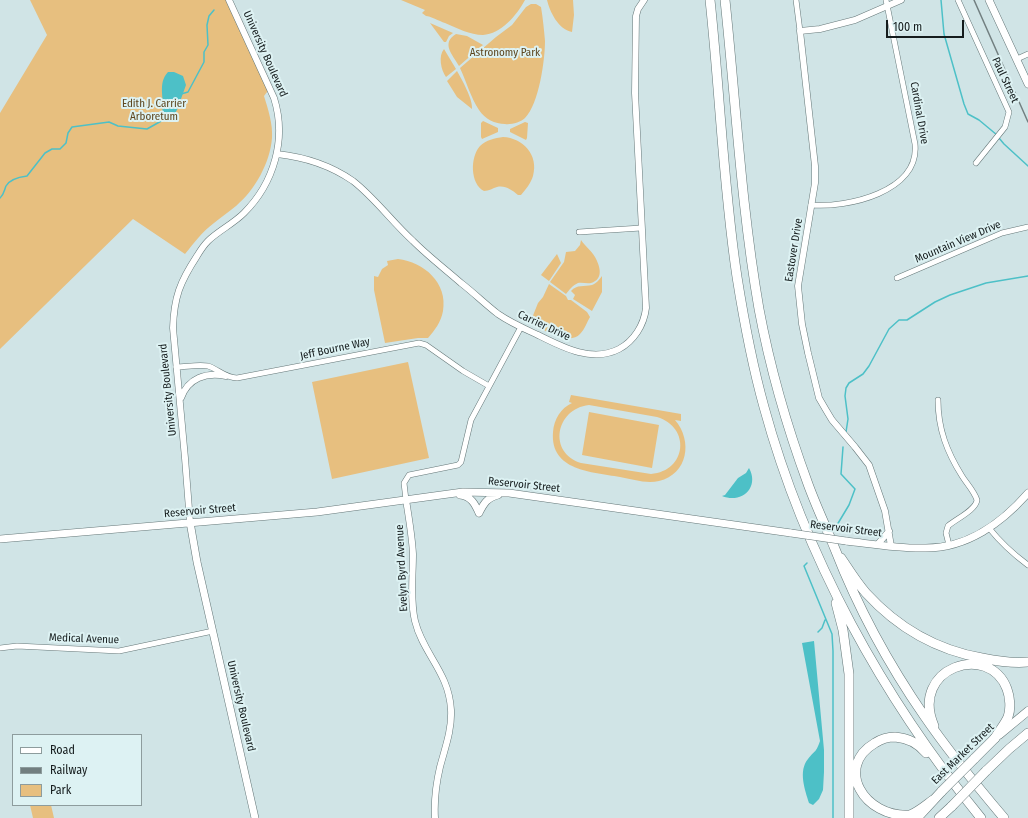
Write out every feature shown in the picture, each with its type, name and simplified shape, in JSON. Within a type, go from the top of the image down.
[{"type":"highway","points":[[710,0],[729,216],[737,276],[753,364],[764,407],[785,473],[818,557],[876,667],[909,720],[942,768],[981,818]]},
{"type":"highway","points":[[725,0],[743,197],[757,294],[778,392],[799,459],[818,512],[835,549],[840,565],[851,589],[888,657],[924,716],[1004,818]]},
{"type":"highway","points":[[835,549],[866,592],[884,611],[903,626],[929,642],[948,650],[969,656],[1026,664]]},
{"type":"highway","points":[[818,557],[839,612],[846,647],[850,692],[849,818]]},
{"type":"highway","points":[[938,734],[933,723],[930,708],[930,697],[933,687],[944,673],[967,664],[978,665],[997,675],[1005,684],[1009,694],[1010,705],[1008,716],[995,738]]},
{"type":"highway","points":[[940,818],[986,771],[1028,733]]},
{"type":"highway","points":[[933,800],[911,815],[898,818],[886,817],[876,813],[866,805],[859,794],[855,780],[857,766],[863,753],[871,745],[882,739],[892,737],[904,738],[914,742],[942,768]]},
{"type":"highway","name":"East Market Street","points":[[917,818],[995,738]]},
{"type":"main road","points":[[989,0],[1028,84]]},
{"type":"main road","name":"Reservoir Street","points":[[0,539],[317,512],[450,494],[480,492],[506,493],[846,541],[926,548],[949,545],[969,539],[989,528],[1010,512],[1028,493]]},
{"type":"main road","points":[[450,494],[464,495],[468,497],[474,503],[479,513],[483,504],[488,498],[506,493]]},
{"type":"main road","name":"University Boulevard","points":[[190,522],[197,562],[255,818]]},
{"type":"main road","name":"East Market Street","points":[[995,738],[1028,711]]},
{"type":"street","name":"University Boulevard","points":[[190,522],[173,328],[176,297],[185,274],[207,242],[243,214],[258,197],[270,175],[277,154],[280,134],[277,108],[268,82],[229,0]]},
{"type":"street","name":"Carrier Drive","points":[[277,154],[315,162],[348,178],[365,192],[402,231],[435,261],[498,313],[521,327],[561,346],[586,354],[611,352],[629,342],[641,326],[645,311],[635,74],[636,16],[638,9],[644,0]]},
{"type":"street","name":"Eastover Drive","points":[[796,0],[815,154],[814,183],[798,286],[802,324],[819,398],[832,420],[855,446],[869,465],[880,496],[889,531],[891,546]]},
{"type":"street","points":[[800,31],[820,29],[855,20],[887,3],[901,0]]},
{"type":"street","name":"Paul Street","points":[[958,0],[1009,112],[1005,127],[976,163]]},
{"type":"street","name":"Cardinal Drive","points":[[811,205],[840,204],[856,201],[873,195],[898,182],[912,165],[915,153],[915,144],[887,3]]},
{"type":"street","points":[[1016,59],[1028,54]]},
{"type":"street","name":"Mountain View Drive","points":[[897,278],[1002,233],[1028,227]]},
{"type":"street","points":[[578,232],[641,228]]},
{"type":"street","points":[[406,500],[404,483],[409,475],[458,465],[461,462],[471,420],[521,327]]},
{"type":"street","name":"Jeff Bourne Way","points":[[176,367],[204,366],[213,368],[226,376],[233,378],[419,343],[426,345],[463,371],[489,386]]},
{"type":"street","points":[[180,399],[185,387],[194,380],[212,375],[226,376]]},
{"type":"street","points":[[938,400],[940,422],[945,444],[951,457],[977,500],[975,506],[948,526],[946,533],[949,545]]},
{"type":"street","name":"Evelyn Byrd Avenue","points":[[406,500],[412,545],[413,606],[415,620],[422,638],[443,677],[451,706],[450,727],[438,776],[435,798],[435,818]]},
{"type":"street","points":[[989,528],[1000,542],[1028,565]]},
{"type":"street","points":[[878,544],[889,531]]},
{"type":"street","name":"Medical Avenue","points":[[0,648],[17,646],[119,651],[213,631]]},
{"type":"green space","name":"Edith J. Carrier Arboretum","points":[[30,0],[229,0],[270,88],[264,96],[269,111],[272,138],[271,147],[265,166],[255,184],[243,200],[206,230],[185,254],[133,219],[0,349],[0,113],[47,35]]},
{"type":"green space","points":[[401,0],[525,0],[518,12],[508,23],[490,34],[478,35],[468,33],[426,16],[422,13],[425,10]]},
{"type":"green space","points":[[547,0],[573,0],[574,15],[572,32],[559,24],[555,19]]},
{"type":"green space","name":"Astronomy Park","points":[[531,4],[536,4],[541,7],[543,20],[545,41],[544,59],[540,81],[534,103],[525,118],[510,124],[501,124],[490,120],[481,113],[471,95],[460,68],[512,25],[526,7]]},
{"type":"green space","points":[[430,23],[453,33],[449,36],[446,42],[444,42]]},
{"type":"green space","points":[[456,34],[467,36],[483,45],[459,66],[449,49],[449,41]]},
{"type":"green space","points":[[444,49],[456,69],[446,77],[441,63],[441,55]]},
{"type":"green space","points":[[457,71],[469,95],[472,109],[457,97],[447,81]]},
{"type":"green space","points":[[483,121],[498,128],[498,132],[482,139],[481,123]]},
{"type":"green space","points":[[525,122],[528,123],[526,140],[510,132],[510,129]]},
{"type":"green space","points":[[503,137],[510,138],[523,144],[528,149],[534,161],[532,179],[521,195],[518,195],[506,187],[497,187],[484,191],[479,188],[474,177],[474,157],[480,146],[485,142]]},
{"type":"green space","points":[[581,240],[595,257],[600,272],[598,279],[595,281],[591,283],[576,284],[566,294],[550,282],[564,262],[566,252],[575,251],[580,245]]},
{"type":"green space","points":[[557,254],[561,263],[549,281],[541,275]]},
{"type":"green space","points":[[398,259],[417,264],[432,276],[442,291],[444,301],[443,311],[441,319],[428,338],[385,343],[374,290],[374,276],[378,277],[382,269],[388,265],[387,261]]},
{"type":"green space","points":[[602,276],[602,292],[592,311],[573,299],[575,295],[571,291],[573,289],[592,285]]},
{"type":"green space","points":[[549,284],[566,296],[568,300],[571,300],[587,312],[590,317],[582,332],[575,337],[569,338],[555,335],[530,323],[538,303],[543,297]]},
{"type":"green space","points":[[408,362],[429,458],[332,479],[312,382]]},
{"type":"green space","points":[[571,395],[681,414],[681,421],[675,420],[681,428],[684,437],[685,456],[682,464],[669,477],[659,481],[649,482],[586,471],[565,462],[558,455],[554,445],[553,432],[559,414],[572,403],[569,402]],"holes":[[[589,405],[657,417],[668,422],[675,430],[680,439],[680,448],[678,457],[672,465],[663,471],[651,474],[581,463],[570,458],[560,441],[560,432],[563,422],[569,414],[578,408]]]},
{"type":"green space","points":[[589,412],[659,425],[652,468],[582,455]]},
{"type":"green space","points":[[30,806],[51,806],[54,818],[33,818]]},
{"type":"water","points":[[168,72],[174,72],[183,76],[186,85],[177,110],[173,116],[166,120],[162,113],[162,86]]},
{"type":"water","points":[[749,468],[752,475],[752,482],[747,492],[736,498],[722,496],[725,495],[738,478],[746,473]]},
{"type":"water","points":[[814,641],[824,750],[824,772],[823,790],[819,799],[813,805],[809,803],[803,781],[803,769],[808,759],[816,750],[820,741],[802,643]]},
{"type":"waterway","points":[[941,0],[944,34],[968,114],[979,120],[997,135]]},
{"type":"waterway","points":[[181,94],[188,92],[204,62],[204,52],[208,45],[207,25],[209,16],[214,10]]},
{"type":"waterway","points":[[0,198],[6,186],[12,180],[27,176],[45,153],[52,149],[60,149],[66,143],[68,133],[72,127],[109,122],[118,126],[147,129],[163,120],[164,116]]},
{"type":"waterway","points":[[999,138],[1028,166]]},
{"type":"waterway","points":[[846,432],[848,419],[845,396],[846,388],[849,383],[863,374],[889,329],[899,320],[907,320],[935,302],[950,295],[986,283],[1028,276]]},
{"type":"waterway","points":[[837,525],[849,505],[855,489],[841,474],[843,447]]},
{"type":"waterway","points":[[807,563],[804,566],[832,634],[833,818]]},
{"type":"waterway","points":[[818,632],[822,628],[825,620]]},
{"type":"railway","points":[[974,0],[1028,122]]}]
